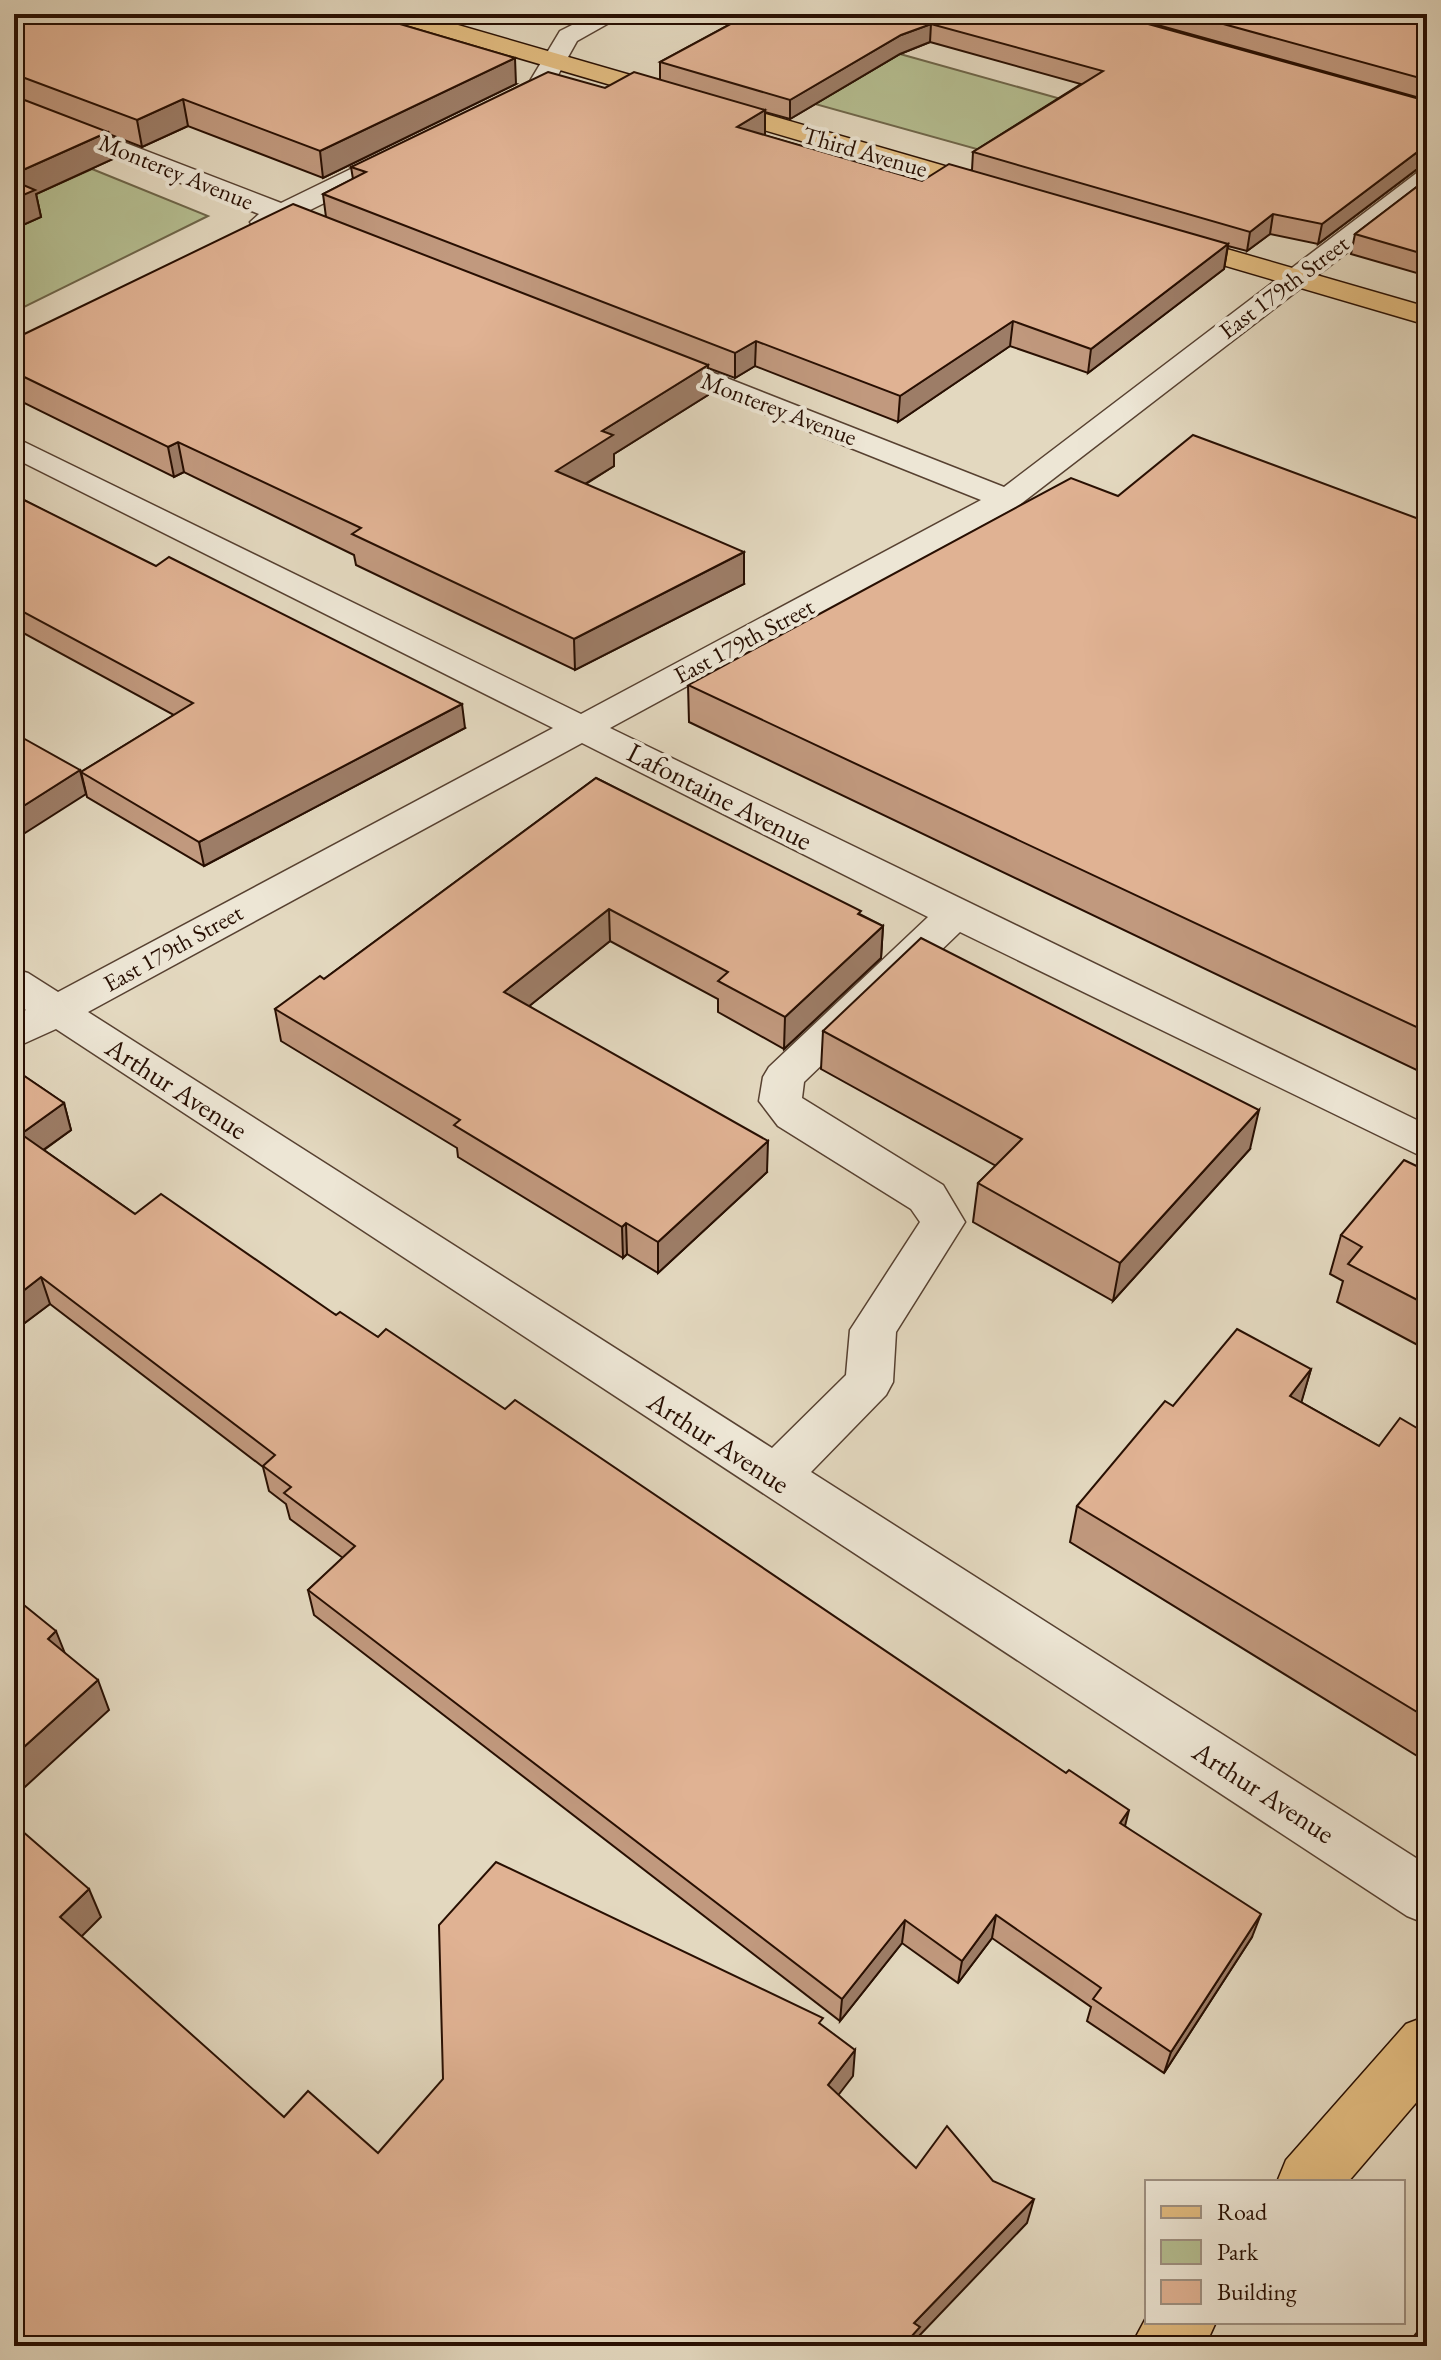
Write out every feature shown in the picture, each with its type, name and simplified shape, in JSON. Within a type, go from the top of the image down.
[{"type":"main road","name":"Third Avenue","points":[[394,14],[1013,194]]},
{"type":"main road","points":[[1135,230],[1427,316]]},
{"type":"main road","points":[[1310,2180],[1427,2045]]},
{"type":"main road","points":[[1163,2346],[1182,2324]]},
{"type":"street","points":[[485,114],[540,86],[568,36],[613,14]]},
{"type":"street","name":"Monterey Avenue","points":[[14,108],[353,242]]},
{"type":"street","points":[[237,235],[429,141]]},
{"type":"street","name":"East 179th Street","points":[[14,1034],[1007,499],[1048,472],[1262,302],[1427,178]]},
{"type":"street","name":"Monterey Avenue","points":[[620,347],[1007,499]]},
{"type":"street","name":"Lafontaine Avenue","points":[[14,446],[955,914],[1427,1143]]},
{"type":"street","points":[[774,1478],[869,1382],[873,1330],[943,1222],[927,1197],[793,1115],[780,1101],[784,1077],[955,914]]},
{"type":"street","name":"Arthur Avenue","points":[[14,983],[774,1478],[1427,1897]]},
{"type":"green space","points":[[900,54],[1079,104],[998,155],[815,104]]},
{"type":"green space","points":[[92,169],[208,216],[14,312],[14,204]]},
{"type":"building","points":[[14,14],[366,14],[515,58],[320,151],[183,99],[137,120],[14,74]]},
{"type":"building","points":[[749,14],[1112,14],[1427,101],[1427,149],[1420,150],[1322,224],[1273,214],[1250,232],[973,152],[1103,71],[931,24],[901,35],[790,100],[660,62]]},
{"type":"building","points":[[1187,14],[1427,14],[1427,80]]},
{"type":"building","points":[[548,72],[605,88],[634,72],[765,110],[737,127],[922,181],[949,164],[1228,244],[1091,349],[1013,321],[900,396],[756,341],[735,353],[323,194],[366,172],[351,167]]},
{"type":"building","points":[[14,96],[108,132],[14,174]]},
{"type":"building","points":[[1427,179],[1427,255],[1355,234]]},
{"type":"building","points":[[14,181],[35,190],[14,199]]},
{"type":"building","points":[[293,204],[708,365],[602,431],[613,435],[556,471],[744,552],[574,639],[352,534],[361,528],[178,442],[168,447],[14,372],[14,339]]},
{"type":"building","points":[[1193,435],[1427,522],[1427,1032],[688,685],[1071,478],[1118,496]]},
{"type":"building","points":[[14,495],[156,566],[169,557],[462,704],[199,842],[81,772],[193,703],[14,607]]},
{"type":"building","points":[[14,733],[80,770],[14,812]]},
{"type":"building","points":[[596,778],[861,911],[858,914],[883,926],[785,1017],[718,981],[728,972],[609,909],[504,992],[768,1141],[658,1242],[626,1223],[622,1227],[454,1125],[460,1120],[275,1009],[320,976],[324,979]]},
{"type":"building","points":[[921,938],[1259,1110],[1120,1263],[978,1183],[1022,1139],[823,1031]]},
{"type":"building","points":[[14,1069],[64,1103],[21,1134],[135,1214],[161,1194],[336,1315],[340,1312],[378,1337],[386,1329],[505,1409],[515,1400],[1066,1773],[1069,1770],[1129,1810],[1120,1823],[1261,1914],[1171,2052],[1093,1999],[1101,1988],[996,1915],[962,1961],[905,1920],[842,1999],[308,1590],[355,1546],[284,1493],[291,1487],[263,1466],[275,1455],[41,1277],[14,1298]]},
{"type":"building","points":[[1404,1160],[1427,1171],[1427,1305],[1348,1264],[1362,1247],[1341,1235]]},
{"type":"building","points":[[1237,1329],[1311,1369],[1290,1396],[1379,1446],[1400,1418],[1427,1434],[1427,1718],[1077,1506],[1165,1401],[1173,1406]]},
{"type":"building","points":[[14,1597],[56,1631],[48,1639],[98,1680],[14,1756]]},
{"type":"building","points":[[14,1824],[89,1889],[60,1917],[284,2117],[308,2091],[378,2153],[443,2079],[439,1925],[496,1862],[823,2018],[819,2023],[855,2050],[828,2085],[916,2168],[947,2126],[993,2181],[1034,2199],[914,2323],[920,2327],[903,2346],[14,2346]]},
{"type":"building","points":[[1427,2320],[1427,2346],[1406,2346]]}]
